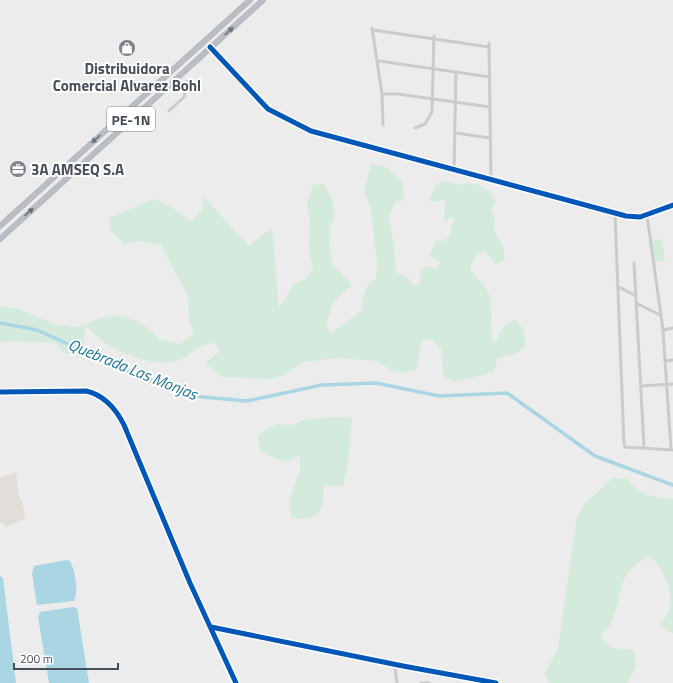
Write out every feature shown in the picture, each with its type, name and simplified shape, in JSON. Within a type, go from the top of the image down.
[{"type":"highway","name":"PE-1N","points":[[0,226],[250,0]]},
{"type":"highway","name":"PE-1N","points":[[0,239],[263,0]]},
{"type":"highway","points":[[196,49],[202,55]]},
{"type":"street","points":[[383,125],[379,62],[373,29],[489,45],[491,180]]},
{"type":"street","points":[[415,128],[425,124],[429,120],[432,112],[434,38]]},
{"type":"street","points":[[210,47],[265,106],[276,114],[311,131],[328,137],[615,214],[640,217],[673,205]]},
{"type":"street","points":[[379,62],[490,77]]},
{"type":"street","points":[[454,170],[456,133],[456,72]]},
{"type":"street","points":[[169,111],[184,97],[187,81]]},
{"type":"street","points":[[382,94],[490,107]]},
{"type":"street","points":[[456,133],[490,138]]},
{"type":"street","points":[[615,214],[624,444],[626,447],[672,450],[663,330],[648,215]]},
{"type":"street","points":[[634,263],[644,447]]},
{"type":"street","points":[[617,286],[636,296]]},
{"type":"street","points":[[636,303],[660,315]]},
{"type":"street","points":[[663,330],[673,328]]},
{"type":"street","points":[[665,361],[673,360]]},
{"type":"street","points":[[641,386],[673,384]]},
{"type":"street","points":[[0,392],[86,391],[99,395],[111,405],[124,425],[185,571],[236,683]]},
{"type":"street","points":[[211,627],[403,666],[496,683]]},
{"type":"street","points":[[394,668],[397,683]]},
{"type":"street","points":[[421,683],[429,683]]},
{"type":"green space","points":[[371,164],[386,167],[403,183],[404,200],[395,203],[389,217],[396,272],[407,277],[414,285],[420,283],[421,270],[427,266],[436,268],[441,263],[430,256],[436,240],[444,241],[447,239],[452,223],[455,223],[452,217],[444,222],[445,200],[431,202],[430,199],[437,184],[446,181],[458,185],[466,183],[479,185],[491,192],[496,203],[491,210],[495,219],[494,231],[503,247],[505,259],[496,264],[484,251],[475,255],[470,270],[480,280],[490,296],[493,342],[497,341],[499,333],[503,328],[516,320],[523,329],[526,346],[517,353],[497,359],[494,372],[455,382],[443,376],[441,348],[432,339],[422,340],[416,370],[402,373],[392,371],[377,361],[336,358],[304,362],[281,376],[270,379],[223,377],[205,363],[220,351],[215,343],[198,348],[186,357],[177,361],[153,362],[140,359],[114,348],[93,333],[86,325],[99,318],[118,315],[140,322],[160,339],[180,344],[194,334],[189,319],[188,295],[162,246],[142,241],[124,244],[111,231],[109,218],[154,199],[170,206],[191,221],[201,212],[204,197],[249,246],[272,227],[279,308],[293,285],[306,279],[313,268],[309,249],[310,222],[307,203],[313,185],[323,184],[332,197],[335,216],[330,226],[329,240],[332,264],[352,285],[333,302],[326,326],[332,333],[362,310],[364,292],[366,288],[376,279],[377,264],[371,210],[364,191]]},
{"type":"green space","points":[[662,239],[665,261],[655,262],[652,241]]},
{"type":"green space","points":[[0,306],[19,309],[59,326],[66,325],[72,327],[86,325],[82,358],[63,352],[55,343],[8,341],[0,343]]},
{"type":"green space","points":[[336,417],[352,418],[348,463],[343,486],[324,486],[323,504],[317,514],[305,519],[292,518],[289,501],[300,470],[300,455],[295,459],[285,461],[275,458],[260,451],[258,438],[262,432],[277,424],[292,425],[303,420]]},
{"type":"green space","points":[[613,478],[627,479],[637,489],[647,495],[673,499],[673,634],[660,624],[670,608],[670,594],[663,573],[650,556],[631,570],[626,577],[622,584],[616,610],[611,623],[600,635],[611,648],[634,650],[636,667],[627,683],[549,683],[545,673],[558,648],[577,517],[585,503]]},
{"type":"sand","points":[[16,472],[19,496],[23,505],[25,519],[5,527],[3,523],[0,524],[0,478]]},
{"type":"water","points":[[66,560],[70,561],[75,575],[76,592],[74,601],[37,605],[32,573],[34,566]]},
{"type":"water","points":[[0,576],[3,578],[16,683],[0,683]]},
{"type":"water","points":[[73,607],[77,608],[89,683],[49,683],[38,617],[40,612]]},
{"type":"waterway","name":"Quebrada Las Monjas","points":[[0,323],[37,330],[130,372],[192,396],[247,401],[322,385],[376,383],[439,396],[507,393],[595,456],[673,485]]},
{"type":"cycle path","points":[[210,47],[268,109],[311,131],[626,216],[640,217],[673,205]]},
{"type":"cycle path","points":[[0,392],[86,391],[104,399],[113,408],[124,425],[190,583],[236,683]]},
{"type":"cycle path","points":[[211,627],[403,666],[496,683]]},
{"type":"place","name":"Distribuidora Comercial Alvarez Bohl","points":[[127,48]]},
{"type":"place","name":"3A AMSEQ S.A","points":[[18,169]]}]
